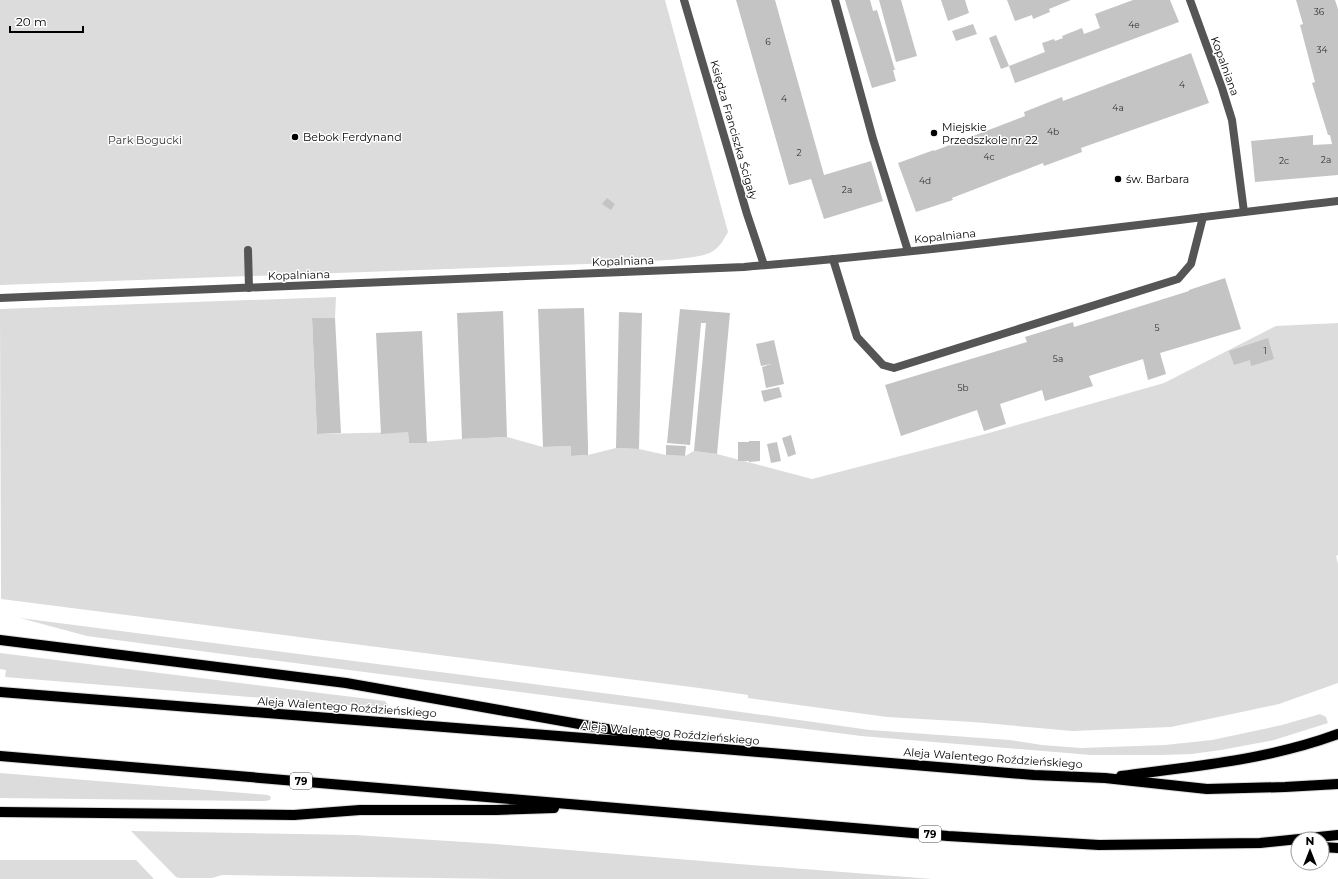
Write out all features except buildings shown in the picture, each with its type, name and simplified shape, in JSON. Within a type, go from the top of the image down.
[{"type":"main road","points":[[0,640],[346,683],[723,749]]},
{"type":"main road","name":"Aleja Walentego Roździeńskiego","points":[[0,692],[1034,775],[1105,778],[1207,790],[1284,788],[1338,784]]},
{"type":"main road","points":[[1105,778],[1228,762],[1255,757],[1338,734]]},
{"type":"main road","name":"79","points":[[0,756],[602,806],[719,818],[1099,845],[1260,843],[1338,835]]},
{"type":"main road","points":[[0,812],[294,815],[360,810],[496,810],[602,806]]},
{"type":"main road","name":"79","points":[[1260,843],[1290,845]]},
{"type":"street","name":"Księdza Franciszka Ścigały","points":[[684,0],[764,265]]},
{"type":"street","points":[[835,0],[873,139],[908,251]]},
{"type":"street","name":"Kopalniana","points":[[1190,0],[1232,120],[1244,212]]},
{"type":"street","name":"Kopalniana","points":[[0,298],[764,265],[908,251],[1338,201]]},
{"type":"street","points":[[833,259],[857,338],[883,366],[894,368],[1178,279],[1191,264],[1203,216]]},
{"type":"street","points":[[248,250],[249,288]]},
{"type":"green space","name":"Park Bogucki","points":[[0,0],[665,0],[728,232],[722,243],[713,251],[695,257],[682,259],[616,263],[0,285]]},
{"type":"green space","points":[[336,297],[335,318],[312,319],[317,434],[408,432],[409,443],[507,437],[543,447],[571,446],[572,456],[588,455],[616,448],[639,449],[666,455],[685,456],[694,451],[717,454],[812,479],[989,433],[1164,383],[1276,326],[1338,323],[1338,555],[1336,556],[1338,564],[1338,683],[1279,704],[1171,727],[1072,731],[973,722],[887,717],[748,698],[748,695],[699,688],[1,599],[0,309]]},
{"type":"green space","points":[[20,618],[649,699],[870,730],[1010,740],[1042,745],[1081,748],[1165,745],[1212,740],[1282,725],[1320,714],[1326,717],[1328,723],[1274,740],[1192,754],[1091,755],[861,736],[87,636]]},
{"type":"green space","points":[[0,653],[385,701],[388,705],[386,708],[5,677],[6,670],[0,669]]},
{"type":"green space","points":[[0,773],[268,795],[271,797],[270,800],[265,801],[0,798]]},
{"type":"green space","points":[[131,831],[355,835],[496,844],[933,879],[509,879],[222,875],[212,878],[180,878],[176,877]]},
{"type":"green space","points":[[0,860],[136,860],[154,879],[0,879]]},
{"type":"place","name":"Miejskie Przedszkole nr 22","points":[[934,133]]},
{"type":"place","name":"Bebok Ferdynand","points":[[295,137]]},
{"type":"place","name":"św. Barbara","points":[[1118,179]]}]
